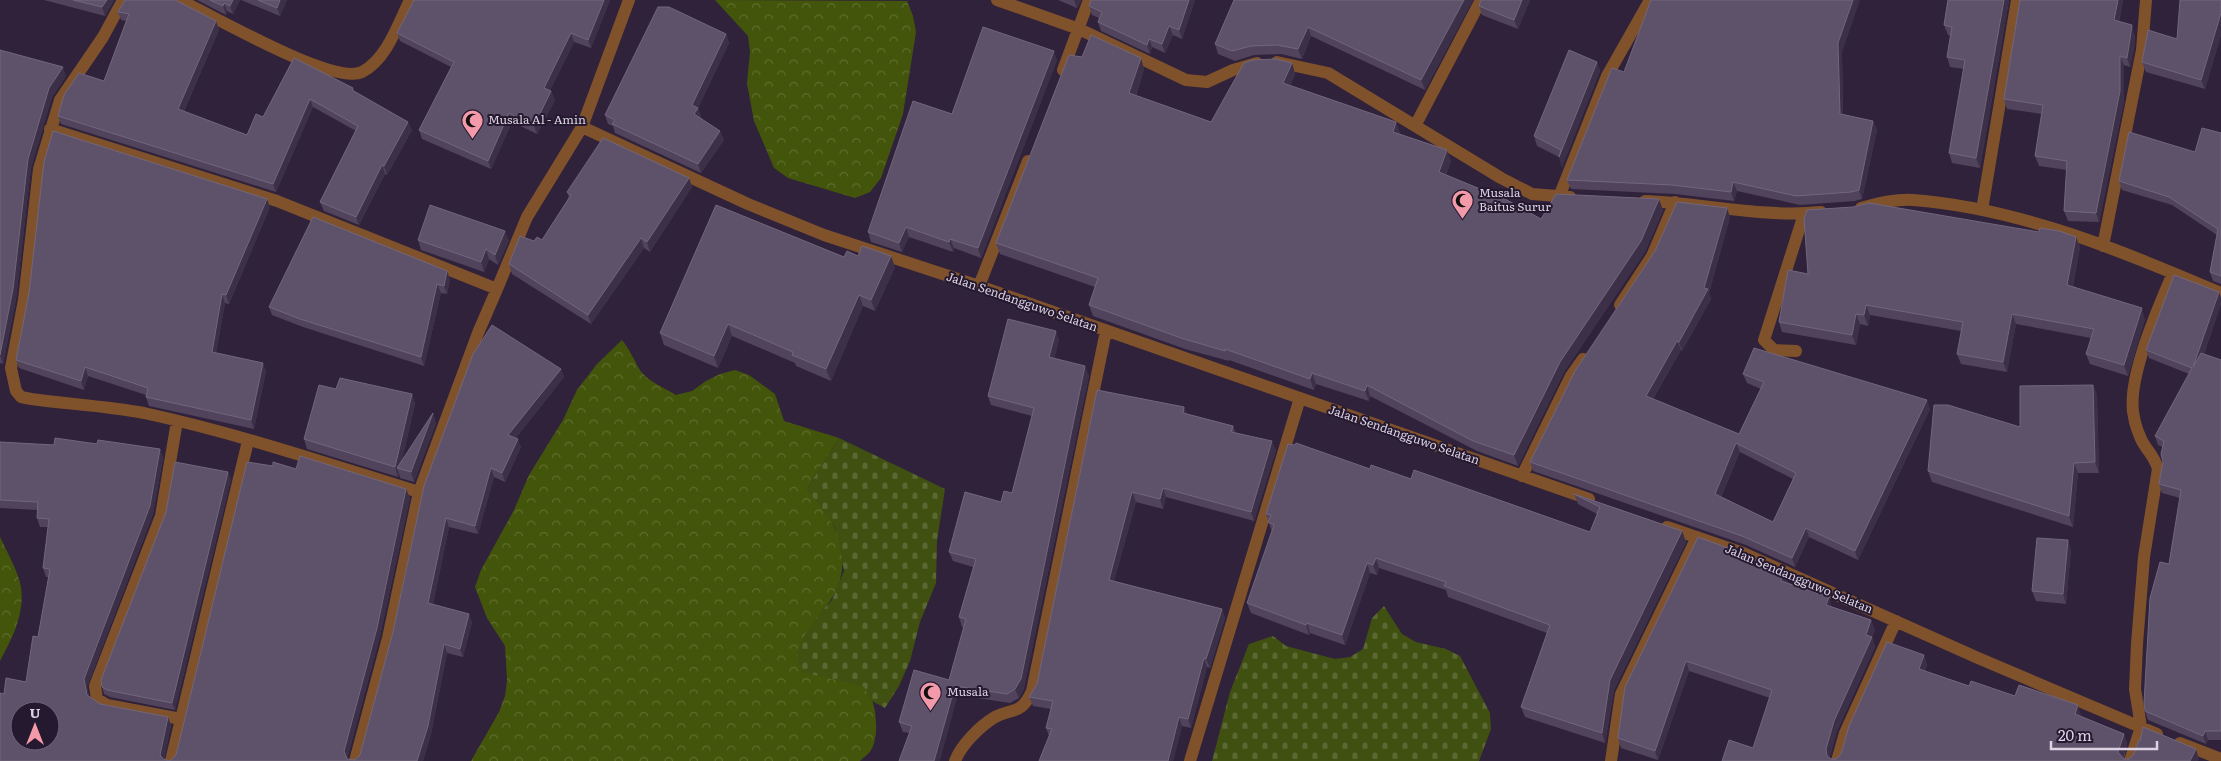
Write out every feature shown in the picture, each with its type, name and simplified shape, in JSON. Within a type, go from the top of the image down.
[{"type":"street","points":[[123,0],[103,37],[60,100],[39,169],[24,300],[11,368],[16,391],[21,396],[30,399],[142,413],[177,421],[292,452],[419,492]]},
{"type":"street","points":[[179,0],[257,41],[338,73],[360,73],[380,59],[410,0]]},
{"type":"street","points":[[355,761],[388,638],[419,492],[496,289],[527,217],[582,127],[629,0]]},
{"type":"street","points":[[998,0],[1078,29],[1186,80],[1207,82],[1233,70],[1255,63],[1281,62],[1328,73],[1532,194],[1578,198]]},
{"type":"street","points":[[1057,84],[1089,0]]},
{"type":"street","points":[[1415,126],[1481,0]]},
{"type":"street","points":[[1559,197],[1607,76],[1650,0]]},
{"type":"street","points":[[1982,210],[2017,0]]},
{"type":"street","points":[[2102,246],[2142,50],[2146,0]]},
{"type":"street","name":"Jalan Sendangguwo Selatan","points":[[582,127],[748,204],[824,235],[980,286],[1605,505]]},
{"type":"street","points":[[50,129],[277,201],[496,289]]},
{"type":"street","points":[[980,286],[1032,149]]},
{"type":"street","points":[[1636,200],[1675,202],[1775,215],[1830,212]]},
{"type":"street","points":[[1848,210],[1883,202],[1912,200],[1982,210],[2053,229],[2102,246],[2221,293]]},
{"type":"street","points":[[1615,312],[1652,256],[1675,202]]},
{"type":"street","points":[[1796,351],[1774,350],[1764,340],[1804,214]]},
{"type":"street","points":[[2130,761],[2141,727],[2135,689],[2136,644],[2144,557],[2158,469],[2154,456],[2141,440],[2133,415],[2132,394],[2155,317],[2173,273]]},
{"type":"street","points":[[955,761],[958,752],[980,730],[995,718],[1015,712],[1026,704],[1032,691],[1106,331]]},
{"type":"street","points":[[1522,476],[1572,376],[1588,352]]},
{"type":"street","points":[[1190,761],[1300,398]]},
{"type":"street","points":[[177,421],[161,516],[129,594],[95,686],[95,692],[97,699],[107,704],[181,719]]},
{"type":"street","points":[[171,761],[248,440]]},
{"type":"street","name":"Jalan Sendangguwo Selatan","points":[[1651,521],[1743,553],[2141,727],[2221,759]]},
{"type":"street","points":[[1612,761],[1621,694],[1697,537]]},
{"type":"street","points":[[1837,761],[1845,733],[1896,621]]},
{"type":"green space","points":[[715,0],[907,1],[913,16],[916,32],[903,114],[881,178],[870,192],[855,198],[788,178],[774,168],[754,121],[747,83],[750,52],[748,36]]},
{"type":"green space","points":[[622,340],[641,372],[655,383],[676,395],[692,391],[720,374],[735,370],[749,375],[775,394],[784,421],[839,438],[807,489],[831,522],[839,538],[842,550],[842,572],[839,582],[829,603],[821,612],[849,682],[864,687],[868,692],[872,699],[876,717],[874,744],[860,761],[471,761],[499,712],[505,696],[507,680],[505,646],[487,618],[475,587],[481,570],[514,510],[529,475],[563,420],[577,390],[597,364]]},
{"type":"green space","points":[[839,438],[945,489],[937,541],[936,583],[920,622],[910,661],[899,686],[885,708],[872,701],[864,687],[802,672],[797,655],[802,639],[832,600],[844,571],[839,541],[834,526],[807,489]]},
{"type":"green space","points":[[0,537],[17,575],[22,597],[16,626],[0,661]]},
{"type":"green space","points":[[1384,606],[1402,634],[1416,642],[1446,649],[1460,656],[1490,713],[1491,729],[1479,761],[1212,761],[1230,692],[1249,644],[1273,636],[1286,646],[1335,659],[1350,657],[1363,649],[1372,618]]},
{"type":"building","points":[[73,0],[107,0],[102,7]]},
{"type":"building","points":[[125,0],[175,0],[216,21],[178,109],[247,135],[256,114],[263,117],[294,58],[353,88],[352,90],[408,122],[384,166],[382,165],[356,217],[320,202],[358,126],[310,99],[273,184],[58,116],[64,95],[79,73],[104,81],[129,14],[118,12]]},
{"type":"building","points":[[210,0],[233,0],[230,6],[224,3],[223,6]]},
{"type":"building","points":[[258,0],[280,0],[277,8]]},
{"type":"building","points":[[414,0],[604,0],[588,40],[571,33],[544,88],[551,91],[534,126],[509,113],[488,161],[419,130],[454,62],[397,33]]},
{"type":"building","points":[[1091,0],[1189,0],[1179,30],[1169,26],[1162,44],[1149,39],[1147,45],[1098,22],[1102,12],[1089,6]]},
{"type":"building","points":[[1234,0],[1464,0],[1421,80],[1308,27],[1298,49],[1277,45],[1251,46],[1232,51],[1215,44]]},
{"type":"building","points":[[1481,0],[1522,0],[1514,20],[1479,6]]},
{"type":"building","points":[[1651,0],[1853,0],[1838,43],[1840,114],[1873,121],[1859,190],[1796,196],[1733,182],[1731,192],[1672,185],[1567,180],[1611,70],[1612,68],[1624,72]]},
{"type":"building","points":[[1948,0],[2004,0],[1976,158],[1949,153],[1965,60],[1947,57],[1952,27],[1944,25]]},
{"type":"building","points":[[2020,0],[2118,0],[2114,20],[2132,25],[2127,58],[2120,56],[2120,91],[2096,213],[2064,211],[2067,161],[2035,156],[2043,105],[2004,99]]},
{"type":"building","points":[[2180,0],[2221,0],[2221,13],[2201,80],[2142,62],[2148,30],[2177,39]]},
{"type":"building","points":[[658,7],[669,7],[726,34],[692,105],[698,108],[694,114],[720,131],[698,164],[612,124],[615,120],[605,115]]},
{"type":"building","points":[[983,27],[1054,51],[978,248],[950,239],[949,242],[906,227],[899,243],[868,232],[913,101],[952,114]]},
{"type":"building","points":[[1091,35],[1141,58],[1129,93],[1211,122],[1244,63],[1253,60],[1276,59],[1292,63],[1283,83],[1396,122],[1393,132],[1447,150],[1439,172],[1498,195],[1541,219],[1556,194],[1659,199],[1641,241],[1560,362],[1514,455],[1473,441],[1367,385],[1365,391],[1312,373],[1310,379],[1225,349],[1225,351],[1181,338],[1089,305],[1098,278],[996,243],[1069,55],[1082,57]]},
{"type":"building","points":[[0,50],[63,67],[49,88],[28,159],[13,289],[0,355]]},
{"type":"building","points":[[1569,50],[1597,62],[1559,157],[1561,150],[1534,136]]},
{"type":"building","points":[[2202,128],[2221,133],[2221,276],[2210,272],[2218,229],[2169,197],[2119,181],[2129,132],[2195,152]]},
{"type":"building","points":[[53,131],[267,199],[226,295],[222,294],[212,352],[263,363],[251,420],[146,397],[148,388],[85,367],[81,381],[16,360],[29,293],[44,162]]},
{"type":"building","points":[[603,138],[689,178],[647,242],[641,238],[588,315],[509,264],[520,236],[534,241],[537,237],[542,240],[571,195],[567,192]]},
{"type":"building","points":[[1677,202],[1727,208],[1704,288],[1708,289],[1646,396],[1739,434],[1764,382],[1743,374],[1754,348],[1927,400],[1855,551],[1806,528],[1792,558],[1742,536],[1530,462],[1575,371],[1655,251]],"holes":[[[1736,443],[1796,473],[1773,522],[1715,494]]]},
{"type":"building","points":[[1869,203],[2039,232],[2040,228],[2059,231],[2076,237],[2067,285],[2142,308],[2124,365],[2086,354],[2094,329],[2012,314],[2003,362],[1957,354],[1963,322],[1866,305],[1864,315],[1856,314],[1852,335],[1779,322],[1788,270],[1808,274],[1804,219],[1807,210],[1853,207]]},
{"type":"building","points":[[430,205],[505,231],[495,255],[486,249],[481,262],[418,240]]},
{"type":"building","points":[[716,205],[844,257],[847,251],[858,256],[862,246],[891,256],[871,300],[859,295],[826,369],[792,355],[793,352],[728,324],[714,356],[660,333]]},
{"type":"building","points":[[313,217],[447,271],[444,286],[437,284],[421,357],[300,319],[269,307]]},
{"type":"building","points":[[2174,275],[2219,292],[2193,367],[2201,353],[2221,360],[2221,731],[2205,731],[2203,736],[2145,711],[2144,703],[2150,598],[2160,562],[2169,564],[2181,490],[2159,484],[2164,441],[2155,436],[2192,368],[2146,350]]},
{"type":"building","points":[[1008,319],[1056,331],[1049,357],[1085,366],[1021,679],[1015,689],[1007,694],[955,686],[934,761],[899,761],[912,726],[899,722],[914,670],[949,680],[966,619],[959,617],[976,559],[949,552],[965,492],[1001,502],[1004,491],[1012,493],[1034,408],[988,396]]},
{"type":"building","points":[[492,325],[561,369],[508,435],[518,439],[502,473],[491,468],[475,526],[446,518],[428,603],[469,614],[460,649],[444,644],[428,726],[417,761],[170,761],[176,755],[247,462],[273,466],[273,462],[296,469],[300,456],[406,489],[377,628],[344,751],[347,759],[355,760],[360,755],[393,632],[424,486],[473,354]]},
{"type":"building","points":[[340,378],[412,394],[395,467],[304,439],[319,385],[336,389]]},
{"type":"building","points":[[2093,385],[2095,462],[2074,463],[2069,516],[1928,471],[1934,405],[1948,405],[2020,427],[2020,386]]},
{"type":"building","points":[[1097,390],[1184,407],[1183,413],[1233,426],[1231,432],[1272,441],[1251,512],[1163,488],[1160,499],[1132,492],[1109,580],[1222,609],[1206,659],[1204,658],[1188,719],[1179,717],[1168,761],[1039,761],[1052,729],[1046,728],[1053,701],[1029,697],[1037,684]]},
{"type":"building","points":[[433,413],[411,472],[397,468]]},
{"type":"building","points":[[55,438],[97,444],[98,440],[160,449],[150,506],[84,679],[87,695],[100,704],[168,717],[160,755],[163,759],[170,761],[0,761],[0,693],[4,694],[6,678],[26,682],[33,636],[38,637],[50,569],[43,568],[49,519],[37,518],[38,502],[0,500],[0,442],[54,445]]},
{"type":"building","points":[[1296,443],[1370,469],[1371,465],[1411,479],[1414,470],[1590,532],[1600,507],[1574,494],[1682,531],[1610,680],[1602,733],[1521,707],[1550,625],[1444,586],[1446,582],[1376,558],[1373,565],[1367,563],[1342,635],[1307,623],[1306,625],[1247,603],[1274,525],[1268,522],[1271,515],[1266,514],[1288,444],[1295,445]]},
{"type":"building","points":[[175,462],[228,472],[172,703],[107,690],[102,687],[101,680],[166,512]]},
{"type":"building","points":[[1698,537],[1785,572],[1781,581],[1829,597],[1826,605],[1871,620],[1866,635],[1872,637],[1834,721],[1826,749],[1827,756],[1831,759],[1836,759],[1841,754],[1849,726],[1887,642],[1924,655],[1919,669],[1969,686],[1971,681],[2015,696],[2019,685],[2078,705],[2075,714],[2124,734],[2118,752],[2124,759],[2129,759],[2134,754],[2140,741],[2143,727],[2196,749],[2190,761],[1722,761],[1729,740],[1753,748],[1772,690],[1686,661],[1655,751],[1618,738],[1625,687]]},
{"type":"building","points":[[2037,538],[2068,540],[2063,594],[2032,591]]},
{"type":"place","name":"Musala Al - Amin","points":[[472,139]]},
{"type":"place","name":"Musala Baitus Surur","points":[[1463,219]]},
{"type":"place","name":"Musala","points":[[931,711]]}]
